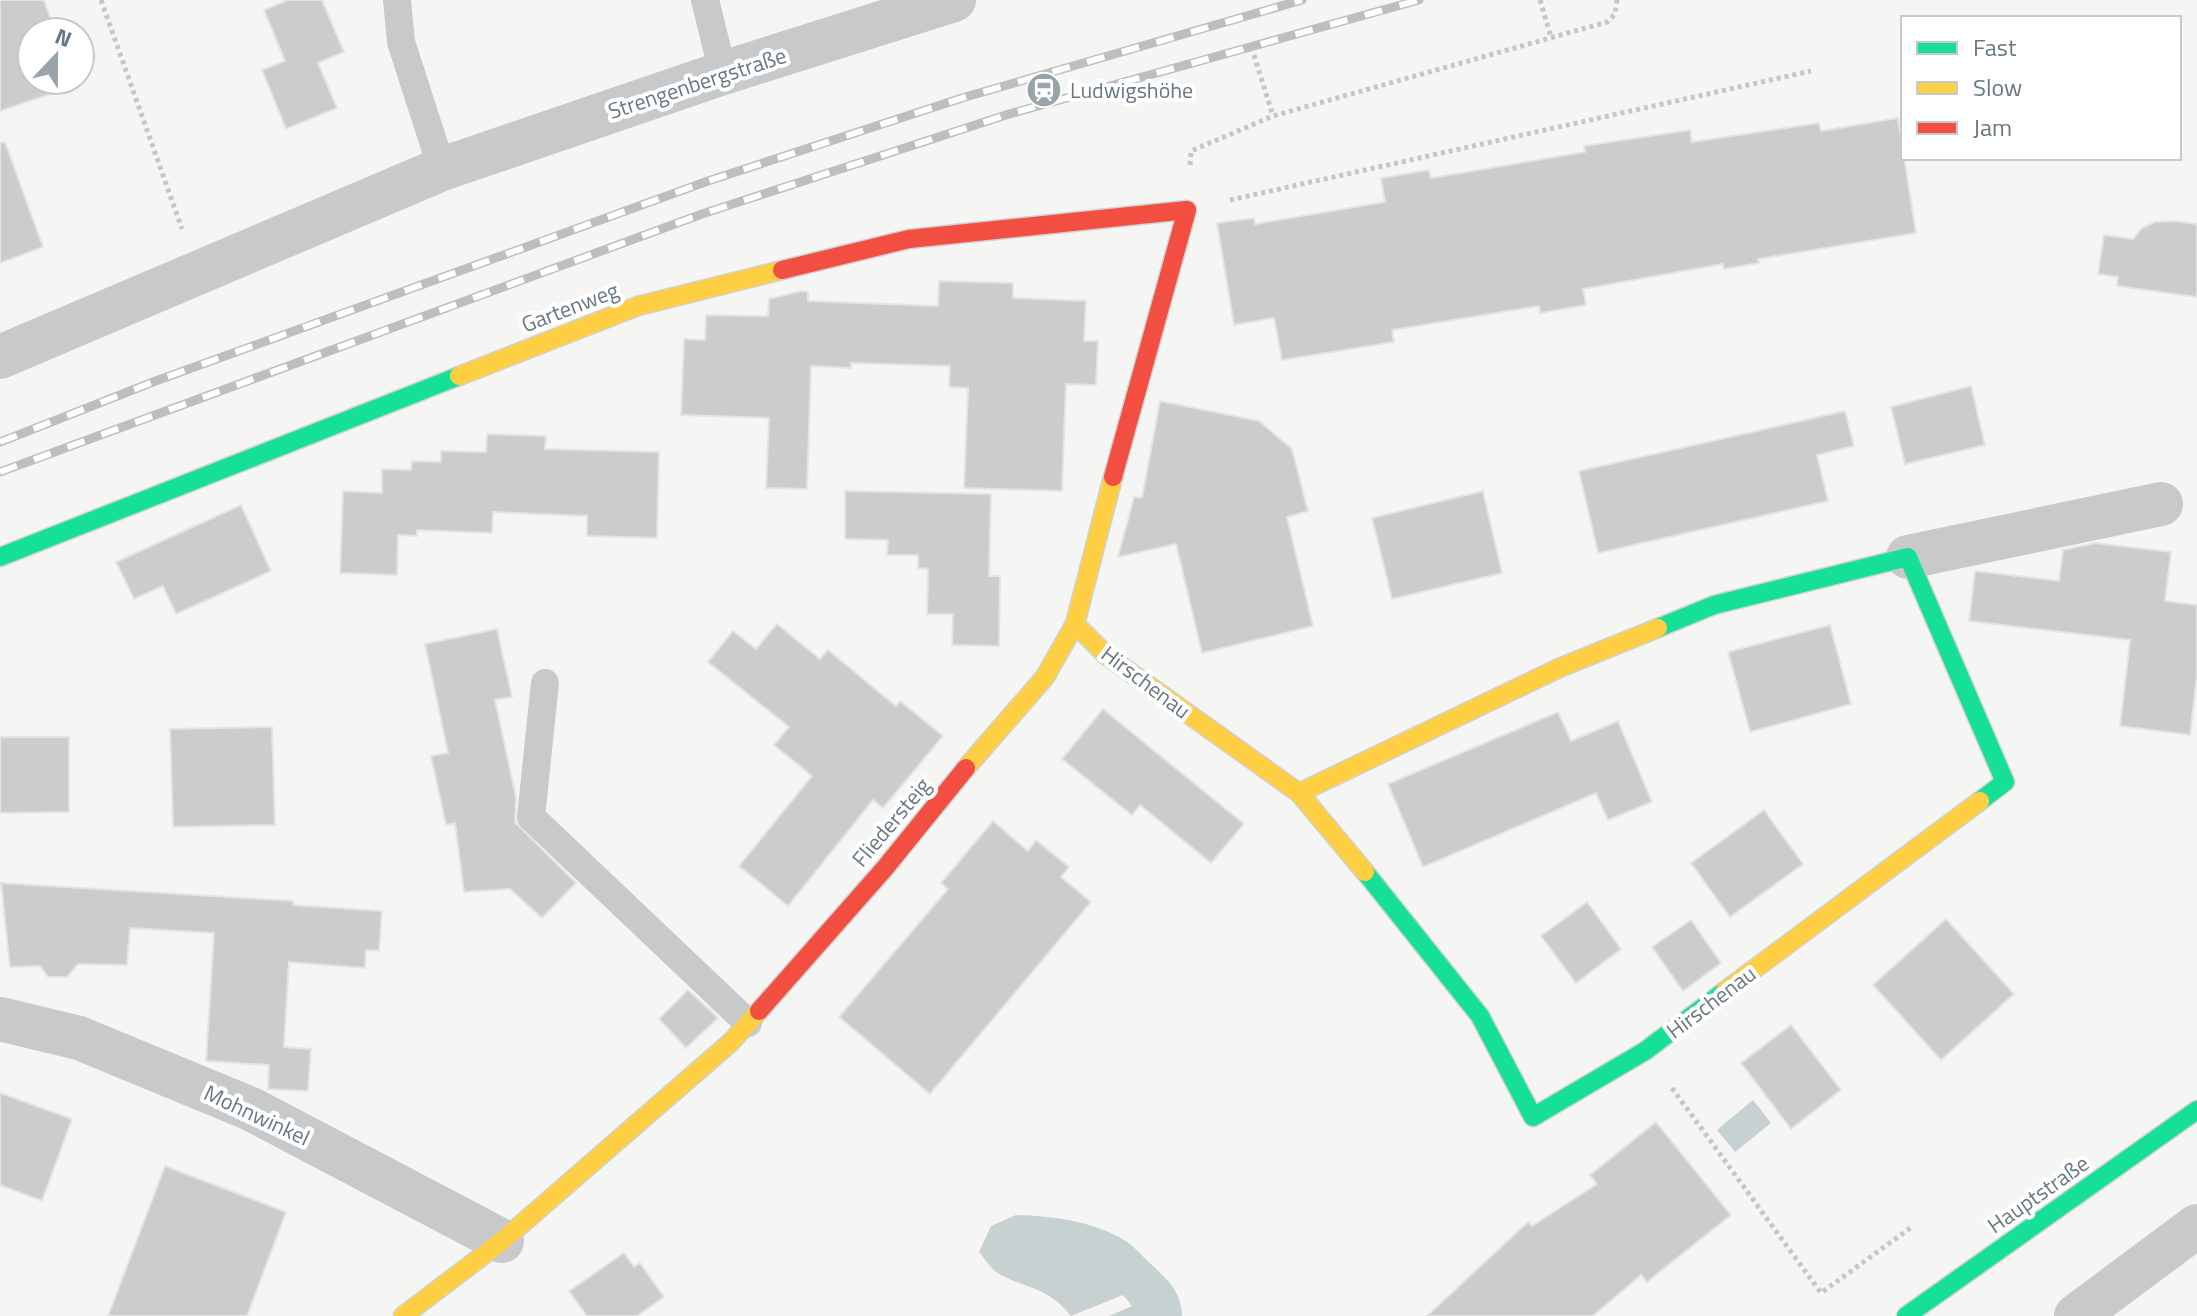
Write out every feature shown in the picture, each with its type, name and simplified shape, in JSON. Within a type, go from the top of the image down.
[{"type":"street","name":"Strengenbergstraße","points":[[0,357],[442,169],[723,73],[954,0]]},
{"type":"street","name":"Gartenweg","points":[[0,557],[638,306],[909,239],[1187,210]]},
{"type":"street","name":"Fliedersteig","points":[[403,1316],[502,1241],[731,1042],[885,868],[997,730],[1045,677],[1075,624],[1141,370],[1187,210]]},
{"type":"street","points":[[1299,793],[1559,668],[1714,605],[1908,557],[2161,504]]},
{"type":"street","name":"Hirschenau","points":[[1075,624],[1106,655],[1299,793],[1480,1016],[1533,1117],[1645,1051],[2005,782],[1908,557]]},
{"type":"street","name":"Mohnwinkel","points":[[0,1019],[79,1038],[251,1109],[502,1241]]},
{"type":"street","name":"Hauptstraße","points":[[1906,1316],[2197,1110]]},
{"type":"street","points":[[2076,1316],[2197,1226]]},
{"type":"lane","points":[[397,0],[401,42],[442,169]]},
{"type":"lane","points":[[705,0],[723,73]]},
{"type":"lane","points":[[545,683],[531,817],[748,1023]]},
{"type":"path","points":[[101,0],[200,273]]},
{"type":"path","points":[[1540,0],[1551,37]]},
{"type":"path","points":[[1191,151],[1273,116],[1607,22],[1615,14],[1617,0]]},
{"type":"path","points":[[1254,55],[1273,116]]},
{"type":"path","points":[[1187,210],[1811,71]]},
{"type":"path","points":[[1645,1051],[1821,1293],[1913,1226]]},
{"type":"shaded area","points":[[1753,1100],[1771,1123],[1735,1152],[1717,1130]]},
{"type":"shaded area","points":[[1016,1215],[1072,1221],[1099,1228],[1124,1240],[1173,1288],[1180,1300],[1182,1316],[1109,1316],[1132,1306],[1123,1295],[1071,1316],[1046,1294],[997,1273],[979,1252],[991,1226]]},
{"type":"building","points":[[0,0],[44,0],[50,16],[16,16],[16,96],[44,96],[0,111]]},
{"type":"building","points":[[288,0],[322,0],[344,52],[318,63],[337,108],[286,129],[262,70],[285,61],[264,10]]},
{"type":"building","points":[[1898,118],[1901,160],[1905,160],[1916,233],[1758,259],[1759,263],[1724,269],[1723,264],[1583,289],[1586,305],[1540,313],[1539,306],[1392,330],[1394,342],[1282,360],[1274,318],[1234,325],[1217,223],[1254,218],[1255,224],[1385,202],[1381,178],[1429,170],[1431,178],[1585,152],[1584,146],[1690,130],[1692,142],[1819,123],[1821,131]]},
{"type":"building","points":[[5,142],[43,247],[0,263],[0,143]]},
{"type":"building","points":[[2155,222],[2197,224],[2197,297],[2117,286],[2118,277],[2098,274],[2104,235],[2133,239],[2142,228]]},
{"type":"building","points":[[939,281],[1013,283],[1013,298],[1086,301],[1084,341],[1098,341],[1096,385],[1066,384],[1062,491],[964,488],[968,388],[949,387],[950,366],[851,363],[851,368],[811,366],[807,489],[766,488],[769,418],[681,415],[684,339],[705,340],[706,315],[768,316],[769,299],[801,291],[808,292],[808,301],[938,306]]},
{"type":"building","points":[[1971,386],[1985,445],[1905,464],[1891,407]]},
{"type":"building","points":[[1160,401],[1259,421],[1292,449],[1308,511],[1287,517],[1313,626],[1202,653],[1176,544],[1118,557],[1134,497],[1142,498]]},
{"type":"building","points":[[1845,411],[1854,446],[1817,455],[1828,501],[1598,553],[1579,471]]},
{"type":"building","points":[[487,434],[546,436],[545,449],[659,452],[657,538],[587,536],[587,516],[493,512],[492,533],[417,530],[417,536],[398,535],[397,575],[340,573],[343,491],[382,493],[382,469],[411,470],[412,461],[441,462],[441,451],[486,452]]},
{"type":"building","points":[[845,491],[991,494],[989,576],[1000,576],[999,646],[952,645],[953,614],[927,614],[928,569],[918,568],[918,555],[887,555],[888,540],[845,539]]},
{"type":"building","points":[[1483,491],[1502,573],[1392,599],[1372,518]]},
{"type":"building","points":[[241,505],[271,571],[176,614],[163,586],[134,599],[116,562]]},
{"type":"building","points":[[2095,543],[2171,552],[2165,601],[2197,605],[2197,675],[2190,735],[2120,726],[2130,640],[1969,621],[1975,571],[2059,581],[2063,550]]},
{"type":"building","points":[[777,624],[820,659],[828,650],[896,706],[900,701],[943,736],[883,808],[873,800],[788,906],[739,866],[812,776],[774,745],[789,727],[708,662],[733,631],[756,649]]},
{"type":"building","points":[[1830,625],[1851,704],[1750,732],[1728,652]]},
{"type":"building","points":[[497,629],[512,697],[495,700],[516,797],[515,822],[576,883],[542,918],[510,889],[464,892],[455,823],[446,825],[431,756],[448,753],[425,644]]},
{"type":"building","points":[[1103,709],[1244,824],[1211,863],[1140,805],[1132,815],[1062,759]]},
{"type":"building","points":[[1558,712],[1571,741],[1618,721],[1652,802],[1608,820],[1596,793],[1423,867],[1388,784]]},
{"type":"building","points":[[272,727],[275,825],[173,827],[170,729]]},
{"type":"building","points":[[0,737],[69,737],[69,812],[0,813]]},
{"type":"building","points":[[1764,810],[1803,864],[1730,917],[1691,863]]},
{"type":"building","points":[[993,821],[1028,851],[1036,840],[1069,867],[1061,877],[1091,902],[930,1094],[839,1017],[948,889],[941,883]]},
{"type":"building","points":[[1,883],[293,901],[293,905],[382,911],[379,951],[366,950],[365,968],[289,962],[284,1047],[311,1049],[308,1091],[268,1089],[269,1065],[206,1061],[214,933],[130,928],[127,965],[78,964],[67,977],[48,977],[40,966],[10,967]]},
{"type":"building","points":[[1587,902],[1621,949],[1576,983],[1541,936]]},
{"type":"building","points":[[1946,919],[2014,994],[1941,1060],[1873,985]]},
{"type":"building","points":[[1691,920],[1721,963],[1683,991],[1652,947]]},
{"type":"building","points":[[688,990],[718,1018],[686,1048],[659,1019]]},
{"type":"building","points":[[1791,1025],[1841,1090],[1791,1129],[1741,1063]]},
{"type":"building","points":[[0,1093],[72,1119],[42,1201],[0,1185]]},
{"type":"building","points":[[1656,1122],[1731,1215],[1647,1282],[1641,1275],[1593,1316],[1427,1316],[1528,1222],[1532,1226],[1597,1184],[1590,1175]]},
{"type":"building","points":[[165,1166],[286,1212],[247,1316],[108,1316]]},
{"type":"building","points":[[624,1253],[634,1267],[640,1263],[664,1297],[637,1316],[587,1316],[569,1291]]},
{"type":"railway","points":[[0,442],[153,382],[708,181],[962,98],[1302,0]]},
{"type":"railway","points":[[0,472],[702,214],[1009,114],[1419,0]]},
{"type":"traffic: fast","points":[[0,557],[459,376]]},
{"type":"traffic: fast","points":[[1658,628],[1714,605],[1908,557],[2005,782],[1980,801]]},
{"type":"traffic: fast","points":[[1365,872],[1480,1016],[1533,1117],[1645,1051],[1725,991]]},
{"type":"traffic: fast","points":[[1906,1316],[2197,1110]]},
{"type":"traffic: slow","points":[[459,376],[638,306],[782,270]]},
{"type":"traffic: slow","points":[[966,768],[1045,677],[1075,624],[1113,477]]},
{"type":"traffic: slow","points":[[1075,624],[1106,655],[1299,793],[1365,872]]},
{"type":"traffic: slow","points":[[1299,793],[1559,668],[1658,628]]},
{"type":"traffic: slow","points":[[1725,991],[1980,801]]},
{"type":"traffic: slow","points":[[403,1316],[502,1241],[731,1042],[759,1011]]},
{"type":"traffic: jam","points":[[782,270],[909,239],[1187,210],[1113,477]]},
{"type":"traffic: jam","points":[[759,1011],[885,868],[966,768]]},
{"type":"place","name":"Ludwigshöhe","points":[[1044,90]]}]
